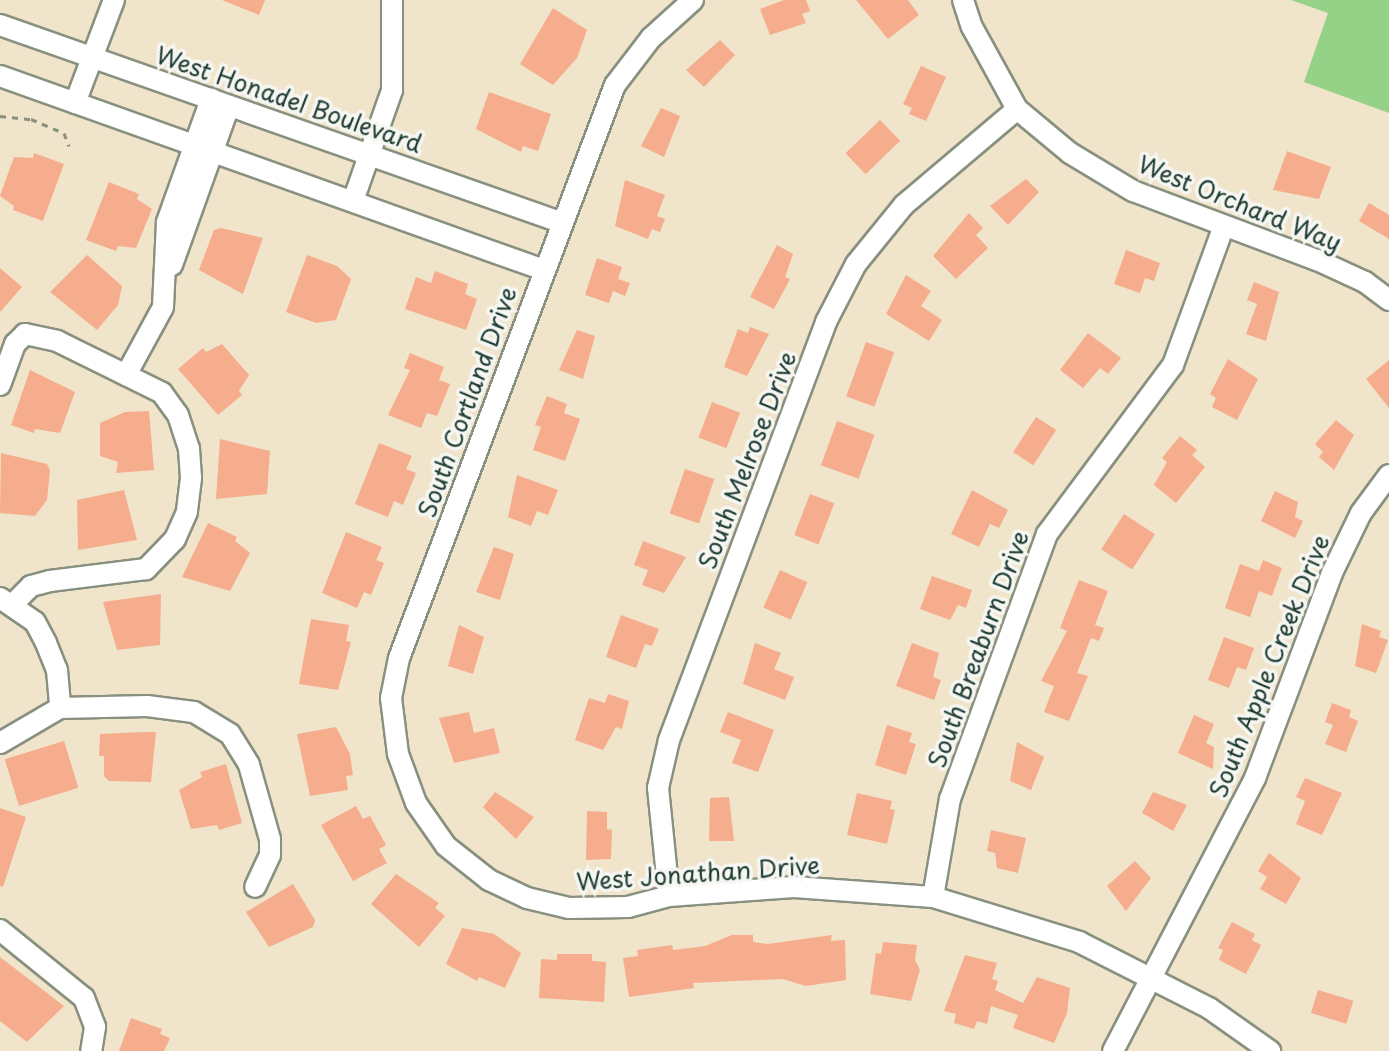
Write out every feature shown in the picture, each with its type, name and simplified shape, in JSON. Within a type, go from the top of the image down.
[{"type":"street","points":[[75,103],[114,0]]},
{"type":"street","points":[[353,201],[392,90],[392,0]]},
{"type":"street","name":"South Cortland Drive","points":[[446,846],[416,803],[398,754],[391,698],[399,658],[560,222],[615,85],[651,38],[693,0]]},
{"type":"street","name":"West Orchard Way","points":[[963,0],[972,27],[1017,109],[1070,153],[1133,191],[1317,260],[1365,282],[1389,300]]},
{"type":"street","name":"West Honadel Boulevard","points":[[0,25],[560,222]]},
{"type":"street","points":[[0,76],[544,270]]},
{"type":"street","points":[[126,375],[163,307],[167,222],[203,148],[220,102]]},
{"type":"street","name":"South Melrose Drive","points":[[669,896],[658,788],[669,740],[826,322],[856,264],[904,205],[1017,109]]},
{"type":"street","name":"South Breaburn Drive","points":[[933,897],[950,799],[1047,534],[1173,365],[1224,226]]},
{"type":"street","points":[[0,385],[15,344],[25,334],[57,341],[162,393],[178,415],[189,449],[187,512],[175,539],[146,569],[50,581],[31,586],[7,601],[35,622],[46,643],[57,670],[60,708]]},
{"type":"street","name":"South Apple Creek Drive","points":[[1113,1051],[1255,778],[1332,573],[1361,513],[1389,475]]},
{"type":"street","points":[[0,743],[60,708],[147,706],[194,712],[230,734],[249,765],[270,839],[270,855],[255,887]]},
{"type":"street","name":"West Jonathan Drive","points":[[446,846],[489,880],[527,898],[569,908],[628,907],[669,896],[794,887],[933,897],[1079,942],[1209,1008],[1270,1051]]},
{"type":"street","points":[[0,930],[84,998],[95,1027],[91,1051]]},
{"type":"path","points":[[0,116],[31,119],[53,128],[64,133],[69,146]]},
{"type":"green space","points":[[1291,0],[1389,0],[1389,113],[1304,82],[1328,13]]},
{"type":"building","points":[[222,0],[265,0],[259,15]]},
{"type":"building","points":[[784,0],[806,0],[810,11],[802,14],[806,23],[770,35],[760,9]]},
{"type":"building","points":[[856,0],[908,0],[919,15],[888,39]]},
{"type":"building","points":[[553,8],[587,30],[577,58],[553,85],[520,64]]},
{"type":"building","points":[[720,40],[735,55],[704,87],[686,70]]},
{"type":"building","points":[[921,66],[946,77],[926,121],[909,114],[912,108],[903,104]]},
{"type":"building","points":[[489,92],[551,114],[538,151],[523,146],[521,152],[476,129]]},
{"type":"building","points":[[661,108],[680,116],[664,157],[641,146]]},
{"type":"building","points":[[880,120],[900,141],[866,174],[845,153]]},
{"type":"building","points":[[1287,151],[1331,167],[1319,199],[1273,190]]},
{"type":"building","points":[[34,153],[64,164],[43,221],[13,210],[14,206],[0,196],[14,157],[33,158]]},
{"type":"building","points":[[1026,179],[1039,192],[1008,225],[990,206]]},
{"type":"building","points":[[625,180],[665,195],[657,216],[665,219],[660,232],[652,229],[648,239],[615,226]]},
{"type":"building","points":[[109,182],[139,194],[137,199],[152,209],[136,248],[118,246],[116,251],[86,240]]},
{"type":"building","points":[[1369,203],[1389,215],[1389,239],[1359,221]]},
{"type":"building","points":[[969,213],[983,228],[976,235],[988,248],[956,279],[933,256]]},
{"type":"building","points":[[221,228],[263,238],[243,294],[199,270],[214,230]]},
{"type":"building","points":[[777,245],[793,254],[785,277],[790,279],[774,309],[750,297]]},
{"type":"building","points":[[1126,250],[1160,263],[1154,281],[1145,278],[1140,293],[1114,284]]},
{"type":"building","points":[[87,255],[122,286],[118,305],[97,330],[50,292]]},
{"type":"building","points":[[307,255],[337,266],[351,279],[336,320],[316,323],[286,312]]},
{"type":"building","points":[[597,258],[622,267],[618,279],[630,283],[625,296],[613,291],[609,303],[585,295]]},
{"type":"building","points":[[0,268],[22,287],[0,312]]},
{"type":"building","points":[[435,271],[468,284],[465,294],[477,299],[466,330],[405,309],[416,277],[431,283]]},
{"type":"building","points":[[906,275],[931,291],[921,306],[942,320],[929,341],[886,314]]},
{"type":"building","points":[[1254,282],[1279,292],[1266,341],[1246,334],[1257,304],[1247,300]]},
{"type":"building","points":[[750,327],[769,334],[747,376],[724,367],[738,329],[748,333]]},
{"type":"building","points":[[577,330],[595,336],[583,379],[559,370]]},
{"type":"building","points":[[1088,333],[1121,358],[1108,374],[1100,368],[1083,388],[1060,370]]},
{"type":"building","points":[[866,342],[894,352],[874,407],[846,397]]},
{"type":"building","points":[[222,344],[249,375],[239,391],[242,395],[218,415],[178,369],[203,348],[206,352]]},
{"type":"building","points":[[410,353],[444,367],[439,380],[450,384],[437,416],[427,413],[421,428],[388,415],[410,370],[404,368]]},
{"type":"building","points":[[1228,359],[1258,379],[1237,420],[1212,407],[1216,398],[1210,394]]},
{"type":"building","points":[[1389,360],[1389,408],[1366,379]]},
{"type":"building","points":[[30,370],[75,392],[60,433],[35,429],[34,433],[11,425]]},
{"type":"building","points":[[547,396],[567,404],[564,413],[580,419],[565,461],[533,450],[541,427],[535,425]]},
{"type":"building","points":[[712,402],[740,413],[726,448],[698,437]]},
{"type":"building","points":[[149,411],[154,470],[116,473],[118,462],[100,456],[100,423],[125,412]]},
{"type":"building","points":[[1036,417],[1056,430],[1033,465],[1013,452]]},
{"type":"building","points":[[1336,420],[1354,435],[1334,470],[1319,457],[1323,452],[1315,444]]},
{"type":"building","points":[[837,421],[875,435],[859,479],[821,465]]},
{"type":"building","points":[[1180,436],[1197,450],[1192,455],[1205,467],[1176,503],[1154,485],[1167,462],[1162,458]]},
{"type":"building","points":[[220,439],[270,451],[267,494],[216,499]]},
{"type":"building","points":[[379,443],[412,456],[406,469],[416,473],[403,505],[394,501],[388,517],[355,504]]},
{"type":"building","points":[[1,453],[47,464],[50,470],[47,500],[35,516],[0,513]]},
{"type":"building","points":[[685,469],[714,479],[699,524],[670,513]]},
{"type":"building","points":[[517,475],[558,490],[548,515],[537,511],[531,526],[508,517]]},
{"type":"building","points":[[124,490],[137,540],[78,550],[77,500]]},
{"type":"building","points":[[972,490],[1008,510],[999,528],[990,524],[979,547],[951,534]]},
{"type":"building","points":[[1275,491],[1298,502],[1295,517],[1303,521],[1295,538],[1261,521]]},
{"type":"building","points":[[810,494],[834,503],[819,544],[794,535]]},
{"type":"building","points":[[1124,514],[1155,534],[1132,569],[1101,549]]},
{"type":"building","points":[[208,523],[237,537],[235,541],[250,553],[230,591],[182,577]]},
{"type":"building","points":[[346,532],[382,547],[376,560],[384,563],[371,595],[364,592],[357,608],[322,593]]},
{"type":"building","points":[[643,541],[686,557],[664,593],[642,585],[648,570],[634,565]]},
{"type":"building","points":[[494,547],[514,554],[500,600],[476,592]]},
{"type":"building","points":[[1263,560],[1282,568],[1272,596],[1259,591],[1250,617],[1225,608],[1240,564],[1259,571]]},
{"type":"building","points":[[780,570],[807,582],[791,620],[763,607]]},
{"type":"building","points":[[932,576],[972,590],[966,608],[958,605],[950,620],[920,609]]},
{"type":"building","points":[[1079,580],[1108,591],[1095,625],[1104,628],[1099,641],[1091,638],[1077,673],[1088,676],[1069,721],[1044,712],[1054,686],[1041,681],[1067,631],[1060,628]]},
{"type":"building","points":[[161,594],[160,645],[117,650],[103,602]]},
{"type":"building","points":[[621,615],[659,629],[652,646],[645,644],[636,668],[606,657]]},
{"type":"building","points":[[311,619],[349,625],[346,641],[351,642],[338,690],[299,684]]},
{"type":"building","points":[[1362,624],[1381,631],[1379,637],[1388,640],[1376,673],[1355,666]]},
{"type":"building","points":[[459,625],[484,637],[473,674],[448,666]]},
{"type":"building","points":[[1224,637],[1254,648],[1246,670],[1237,667],[1229,688],[1208,680]]},
{"type":"building","points":[[755,643],[781,653],[774,669],[794,677],[785,700],[743,684]]},
{"type":"building","points":[[912,643],[939,653],[933,677],[941,680],[934,700],[896,686]]},
{"type":"building","points":[[608,694],[629,701],[622,729],[616,727],[603,750],[575,740],[589,698],[605,703]]},
{"type":"building","points":[[1332,703],[1351,710],[1349,717],[1358,721],[1346,752],[1325,744],[1333,725],[1325,722]]},
{"type":"building","points":[[469,712],[474,733],[494,728],[500,753],[454,763],[439,718]]},
{"type":"building","points":[[728,712],[774,730],[758,772],[732,763],[741,740],[720,732]]},
{"type":"building","points":[[1194,715],[1214,724],[1206,743],[1214,747],[1213,769],[1178,753]]},
{"type":"building","points":[[887,725],[912,733],[909,742],[916,744],[906,775],[875,765]]},
{"type":"building","points":[[336,727],[350,754],[353,775],[346,776],[348,790],[310,796],[297,734]]},
{"type":"building","points":[[156,732],[151,782],[109,781],[104,776],[104,756],[99,756],[100,734]]},
{"type":"building","points":[[64,741],[78,788],[19,806],[5,759]]},
{"type":"building","points":[[1017,742],[1044,757],[1031,790],[1010,781]]},
{"type":"building","points":[[226,764],[242,823],[219,830],[217,825],[191,829],[179,790],[202,777],[200,772]]},
{"type":"building","points":[[1305,778],[1342,793],[1322,835],[1296,824],[1305,801],[1296,797]]},
{"type":"building","points":[[495,792],[534,817],[516,839],[483,807]]},
{"type":"building","points":[[1153,792],[1187,805],[1173,831],[1142,813]]},
{"type":"building","points":[[857,793],[892,801],[890,809],[895,810],[887,844],[847,835]]},
{"type":"building","points":[[729,797],[734,841],[709,841],[710,798]]},
{"type":"building","points":[[356,806],[363,819],[370,816],[386,845],[379,849],[387,863],[353,881],[321,825]]},
{"type":"building","points":[[0,808],[26,817],[3,887],[0,886]]},
{"type":"building","points":[[587,811],[607,812],[607,829],[612,830],[611,859],[586,860]]},
{"type":"building","points":[[991,830],[1026,838],[1018,873],[997,868],[995,853],[987,851]]},
{"type":"building","points":[[1269,853],[1301,878],[1286,904],[1260,889],[1267,877],[1258,871]]},
{"type":"building","points":[[1135,861],[1151,878],[1126,911],[1107,886]]},
{"type":"building","points":[[396,874],[439,903],[435,908],[445,916],[419,947],[371,904]]},
{"type":"building","points":[[293,884],[315,920],[313,927],[269,947],[246,912]]},
{"type":"building","points":[[1232,922],[1255,934],[1252,940],[1261,945],[1246,974],[1219,960],[1223,950],[1218,948]]},
{"type":"building","points":[[462,928],[494,934],[521,953],[505,988],[479,977],[477,981],[446,964]]},
{"type":"building","points":[[732,935],[753,935],[753,942],[768,944],[832,935],[831,941],[845,940],[846,980],[806,986],[783,979],[693,983],[694,988],[629,997],[623,958],[638,956],[637,950],[672,945],[673,950],[705,946]]},
{"type":"building","points":[[883,942],[917,945],[915,960],[920,970],[911,1001],[870,994],[876,953],[881,954]]},
{"type":"building","points":[[557,954],[592,954],[592,961],[606,962],[604,1002],[539,998],[541,959],[557,960]]},
{"type":"building","points":[[965,955],[997,963],[992,979],[998,981],[995,990],[1023,1003],[1037,977],[1070,988],[1067,1013],[1054,1043],[1013,1028],[1018,1015],[991,1006],[987,1024],[977,1021],[974,1029],[954,1023],[956,1014],[944,1011]]},
{"type":"building","points":[[0,957],[64,1006],[27,1042],[0,1021]]},
{"type":"building","points":[[1318,990],[1353,1001],[1346,1024],[1311,1013]]},
{"type":"building","points":[[131,1018],[162,1029],[160,1034],[170,1038],[164,1051],[119,1051]]}]
